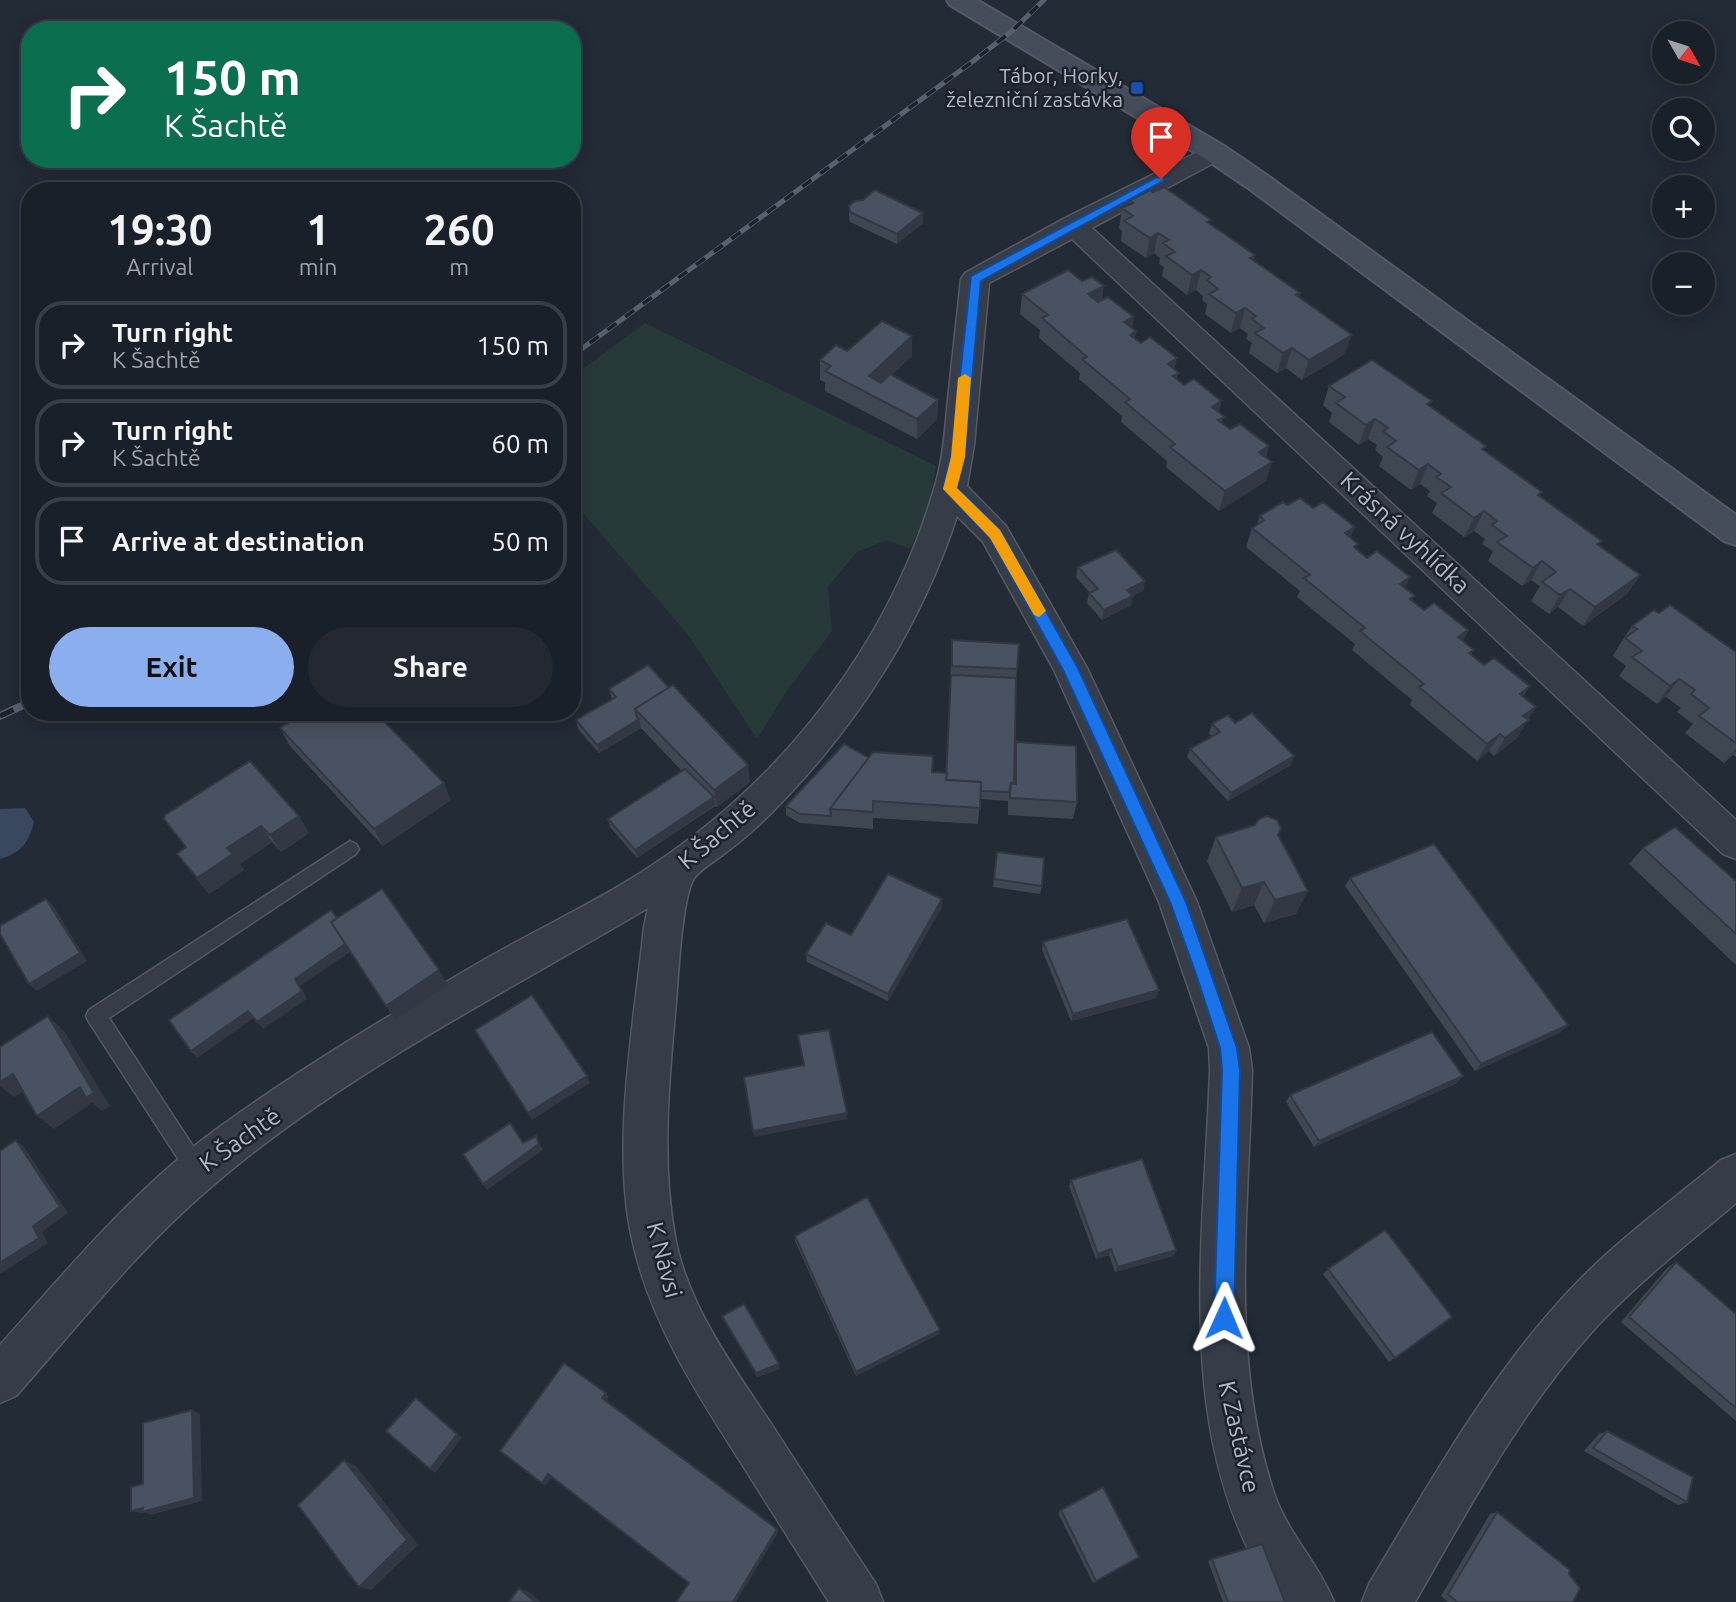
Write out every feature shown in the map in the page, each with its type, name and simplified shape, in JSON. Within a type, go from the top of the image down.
[{"type":"street","points":[[959,0],[1214,152],[1736,532]]},
{"type":"street","name":"K Šachtě","points":[[0,1380],[120,1245],[164,1199],[197,1170],[353,1062],[535,951],[616,908],[677,869],[775,786],[798,762],[854,692],[895,626],[950,489],[958,457],[975,279],[1214,152]]},
{"type":"street","name":"Krásná vyhlídka","points":[[1073,225],[1736,843]]},
{"type":"street","name":"K Zastávce","points":[[950,489],[977,513],[995,534],[1070,668],[1178,902],[1206,977],[1228,1048],[1231,1070],[1223,1360],[1230,1418],[1257,1511],[1276,1554],[1309,1602]]},
{"type":"street","name":"K Návsi","points":[[677,869],[663,927],[650,1062],[646,1128],[653,1237],[663,1275],[680,1315],[722,1391],[858,1602]]},
{"type":"street","points":[[1387,1602],[1487,1431],[1566,1327],[1616,1277],[1736,1175]]},
{"type":"lane","points":[[197,1170],[96,1016],[350,849]]},
{"type":"shaded area","points":[[645,323],[936,466],[929,508],[910,549],[887,540],[857,552],[828,587],[832,631],[786,692],[757,739],[689,636],[581,510],[581,370]]},
{"type":"water","points":[[25,808],[34,822],[30,835],[19,850],[0,859],[0,809]]},
{"type":"building","points":[[1164,187],[1211,220],[1207,222],[1255,255],[1250,258],[1300,293],[1296,295],[1352,335],[1309,360],[1292,348],[1283,353],[1255,333],[1264,328],[1252,319],[1256,316],[1245,308],[1236,313],[1209,294],[1218,289],[1207,280],[1211,277],[1201,270],[1192,275],[1166,256],[1175,252],[1163,243],[1169,240],[1158,233],[1150,238],[1124,221],[1133,216],[1122,208],[1133,203],[1130,200],[1150,190],[1153,192]]},
{"type":"building","points":[[875,190],[923,213],[897,234],[850,212],[849,206],[855,201],[863,200]]},
{"type":"building","points":[[1068,270],[1082,281],[1092,277],[1104,286],[1088,294],[1098,302],[1108,297],[1134,317],[1124,322],[1136,331],[1130,335],[1141,343],[1150,337],[1177,358],[1168,364],[1179,373],[1173,376],[1184,385],[1194,379],[1221,401],[1212,407],[1225,417],[1218,420],[1230,429],[1240,424],[1269,446],[1259,452],[1272,462],[1225,491],[1170,447],[1175,444],[1125,402],[1130,399],[1082,359],[1087,357],[1042,318],[1048,315],[1022,294]]},
{"type":"building","points":[[882,321],[912,336],[869,376],[881,383],[890,374],[938,400],[917,419],[825,371],[831,366],[820,360],[836,345],[847,351]]},
{"type":"building","points":[[1372,360],[1432,401],[1427,404],[1486,446],[1482,449],[1542,492],[1538,495],[1602,541],[1597,544],[1640,575],[1595,607],[1570,589],[1560,595],[1542,582],[1556,572],[1542,561],[1533,568],[1497,542],[1507,536],[1492,525],[1497,521],[1484,511],[1474,518],[1441,493],[1451,487],[1436,477],[1441,474],[1428,464],[1419,470],[1387,447],[1396,441],[1383,431],[1388,428],[1375,419],[1366,425],[1336,403],[1345,397],[1329,386]]},
{"type":"building","points":[[1300,498],[1313,508],[1323,502],[1355,527],[1345,533],[1358,544],[1354,547],[1367,558],[1377,551],[1410,577],[1400,584],[1415,596],[1410,599],[1424,610],[1434,603],[1468,630],[1458,637],[1474,650],[1469,653],[1484,665],[1494,658],[1530,686],[1520,694],[1536,707],[1523,716],[1529,720],[1505,738],[1500,734],[1487,744],[1419,687],[1424,684],[1360,631],[1365,628],[1304,578],[1310,575],[1252,528],[1264,520],[1260,516],[1283,502],[1287,505]]},
{"type":"building","points":[[1116,550],[1145,581],[1127,590],[1133,596],[1104,610],[1089,593],[1098,589],[1078,567]]},
{"type":"building","points":[[1670,605],[1736,652],[1736,743],[1699,716],[1709,708],[1691,694],[1695,690],[1679,679],[1670,686],[1632,657],[1642,651],[1625,638],[1637,629],[1632,626],[1654,610],[1659,613]]},
{"type":"building","points":[[952,640],[1019,644],[1017,669],[952,666]]},
{"type":"building","points":[[648,665],[669,688],[635,709],[639,719],[597,745],[577,721],[581,721],[581,717],[616,697],[609,689]]},
{"type":"building","points":[[951,675],[1016,678],[1014,784],[1011,783],[1009,792],[981,791],[981,782],[946,780]]},
{"type":"building","points":[[673,685],[748,765],[714,790],[635,709]]},
{"type":"building","points":[[1252,713],[1294,756],[1231,793],[1190,749],[1220,732],[1212,724],[1228,715],[1235,723]]},
{"type":"building","points":[[291,721],[384,721],[444,783],[374,829],[280,728]]},
{"type":"building","points":[[1016,742],[1076,746],[1077,802],[1010,798],[1011,783],[1016,784]]},
{"type":"building","points":[[844,744],[869,758],[830,809],[831,816],[800,814],[786,806]]},
{"type":"building","points":[[873,752],[933,756],[932,772],[947,773],[946,780],[981,782],[980,808],[873,801],[873,812],[830,809]]},
{"type":"building","points":[[250,761],[299,816],[270,835],[261,826],[227,848],[233,854],[197,878],[177,854],[186,847],[164,819],[165,815]]},
{"type":"building","points":[[685,769],[714,797],[635,850],[608,819]]},
{"type":"building","points":[[1267,816],[1277,820],[1281,828],[1278,835],[1308,891],[1275,900],[1264,882],[1242,888],[1216,837],[1255,825],[1259,819]]},
{"type":"building","points":[[1675,827],[1736,881],[1736,934],[1643,848]]},
{"type":"building","points":[[1434,844],[1568,1025],[1481,1064],[1350,878]]},
{"type":"building","points":[[997,852],[1044,858],[1042,886],[994,879]]},
{"type":"building","points":[[888,874],[942,899],[888,994],[806,954],[826,923],[851,935]]},
{"type":"building","points":[[382,889],[439,970],[386,1006],[331,922]]},
{"type":"building","points":[[46,899],[80,953],[29,984],[0,934],[0,926]]},
{"type":"building","points":[[331,910],[337,918],[331,922],[345,944],[295,979],[302,991],[257,1022],[248,1011],[191,1051],[169,1020]]},
{"type":"building","points":[[1127,919],[1159,990],[1073,1014],[1043,942]]},
{"type":"building","points":[[532,995],[587,1076],[528,1113],[475,1030]]},
{"type":"building","points":[[48,1016],[94,1093],[86,1098],[80,1087],[37,1116],[13,1074],[0,1082],[0,1047]]},
{"type":"building","points":[[829,1030],[847,1113],[753,1131],[744,1077],[804,1065],[798,1035]]},
{"type":"building","points":[[1432,1032],[1463,1076],[1319,1141],[1290,1095]]},
{"type":"building","points":[[510,1123],[523,1143],[536,1136],[539,1144],[483,1184],[463,1154]]},
{"type":"building","points":[[16,1140],[60,1207],[33,1226],[39,1238],[0,1263],[0,1151]]},
{"type":"building","points":[[1142,1159],[1176,1250],[1118,1267],[1111,1249],[1098,1254],[1071,1180]]},
{"type":"building","points":[[867,1197],[940,1330],[856,1372],[795,1236]]},
{"type":"building","points":[[1385,1230],[1452,1317],[1395,1358],[1328,1269]]},
{"type":"building","points":[[1676,1262],[1736,1314],[1736,1408],[1629,1317]]},
{"type":"building","points":[[744,1304],[779,1364],[756,1373],[722,1316]]},
{"type":"building","points":[[564,1363],[606,1393],[602,1398],[777,1529],[733,1602],[676,1602],[689,1583],[548,1474],[542,1483],[500,1451]]},
{"type":"building","points":[[416,1398],[457,1434],[430,1469],[386,1431]]},
{"type":"building","points":[[192,1410],[194,1498],[142,1512],[143,1508],[131,1511],[131,1487],[143,1484],[143,1423]]},
{"type":"building","points":[[1607,1431],[1693,1477],[1687,1502],[1593,1448]]},
{"type":"building","points":[[344,1460],[407,1540],[359,1587],[298,1505]]},
{"type":"building","points":[[1103,1487],[1139,1557],[1096,1581],[1061,1510]]},
{"type":"building","points":[[1497,1512],[1570,1570],[1569,1574],[1580,1588],[1573,1602],[1457,1602],[1448,1594]]},
{"type":"building","points":[[1262,1544],[1285,1602],[1228,1602],[1212,1559]]},
{"type":"building","points":[[519,1588],[535,1602],[509,1602]]},
{"type":"railway","points":[[581,349],[972,62],[1012,31],[1044,0]]},
{"type":"railway","points":[[0,716],[21,706]]},
{"type":"slow traffic","points":[[965,378],[958,457],[950,489],[977,513],[995,534],[1039,611]]},
{"type":"place","name":"Tábor, Horky, železniční zastávka","points":[[1137,88]]},
{"type":"route","points":[[1161,179],[975,279],[958,457],[950,489],[977,513],[995,534],[1070,668],[1178,902],[1206,977],[1228,1048],[1231,1070],[1224,1318]]}]
